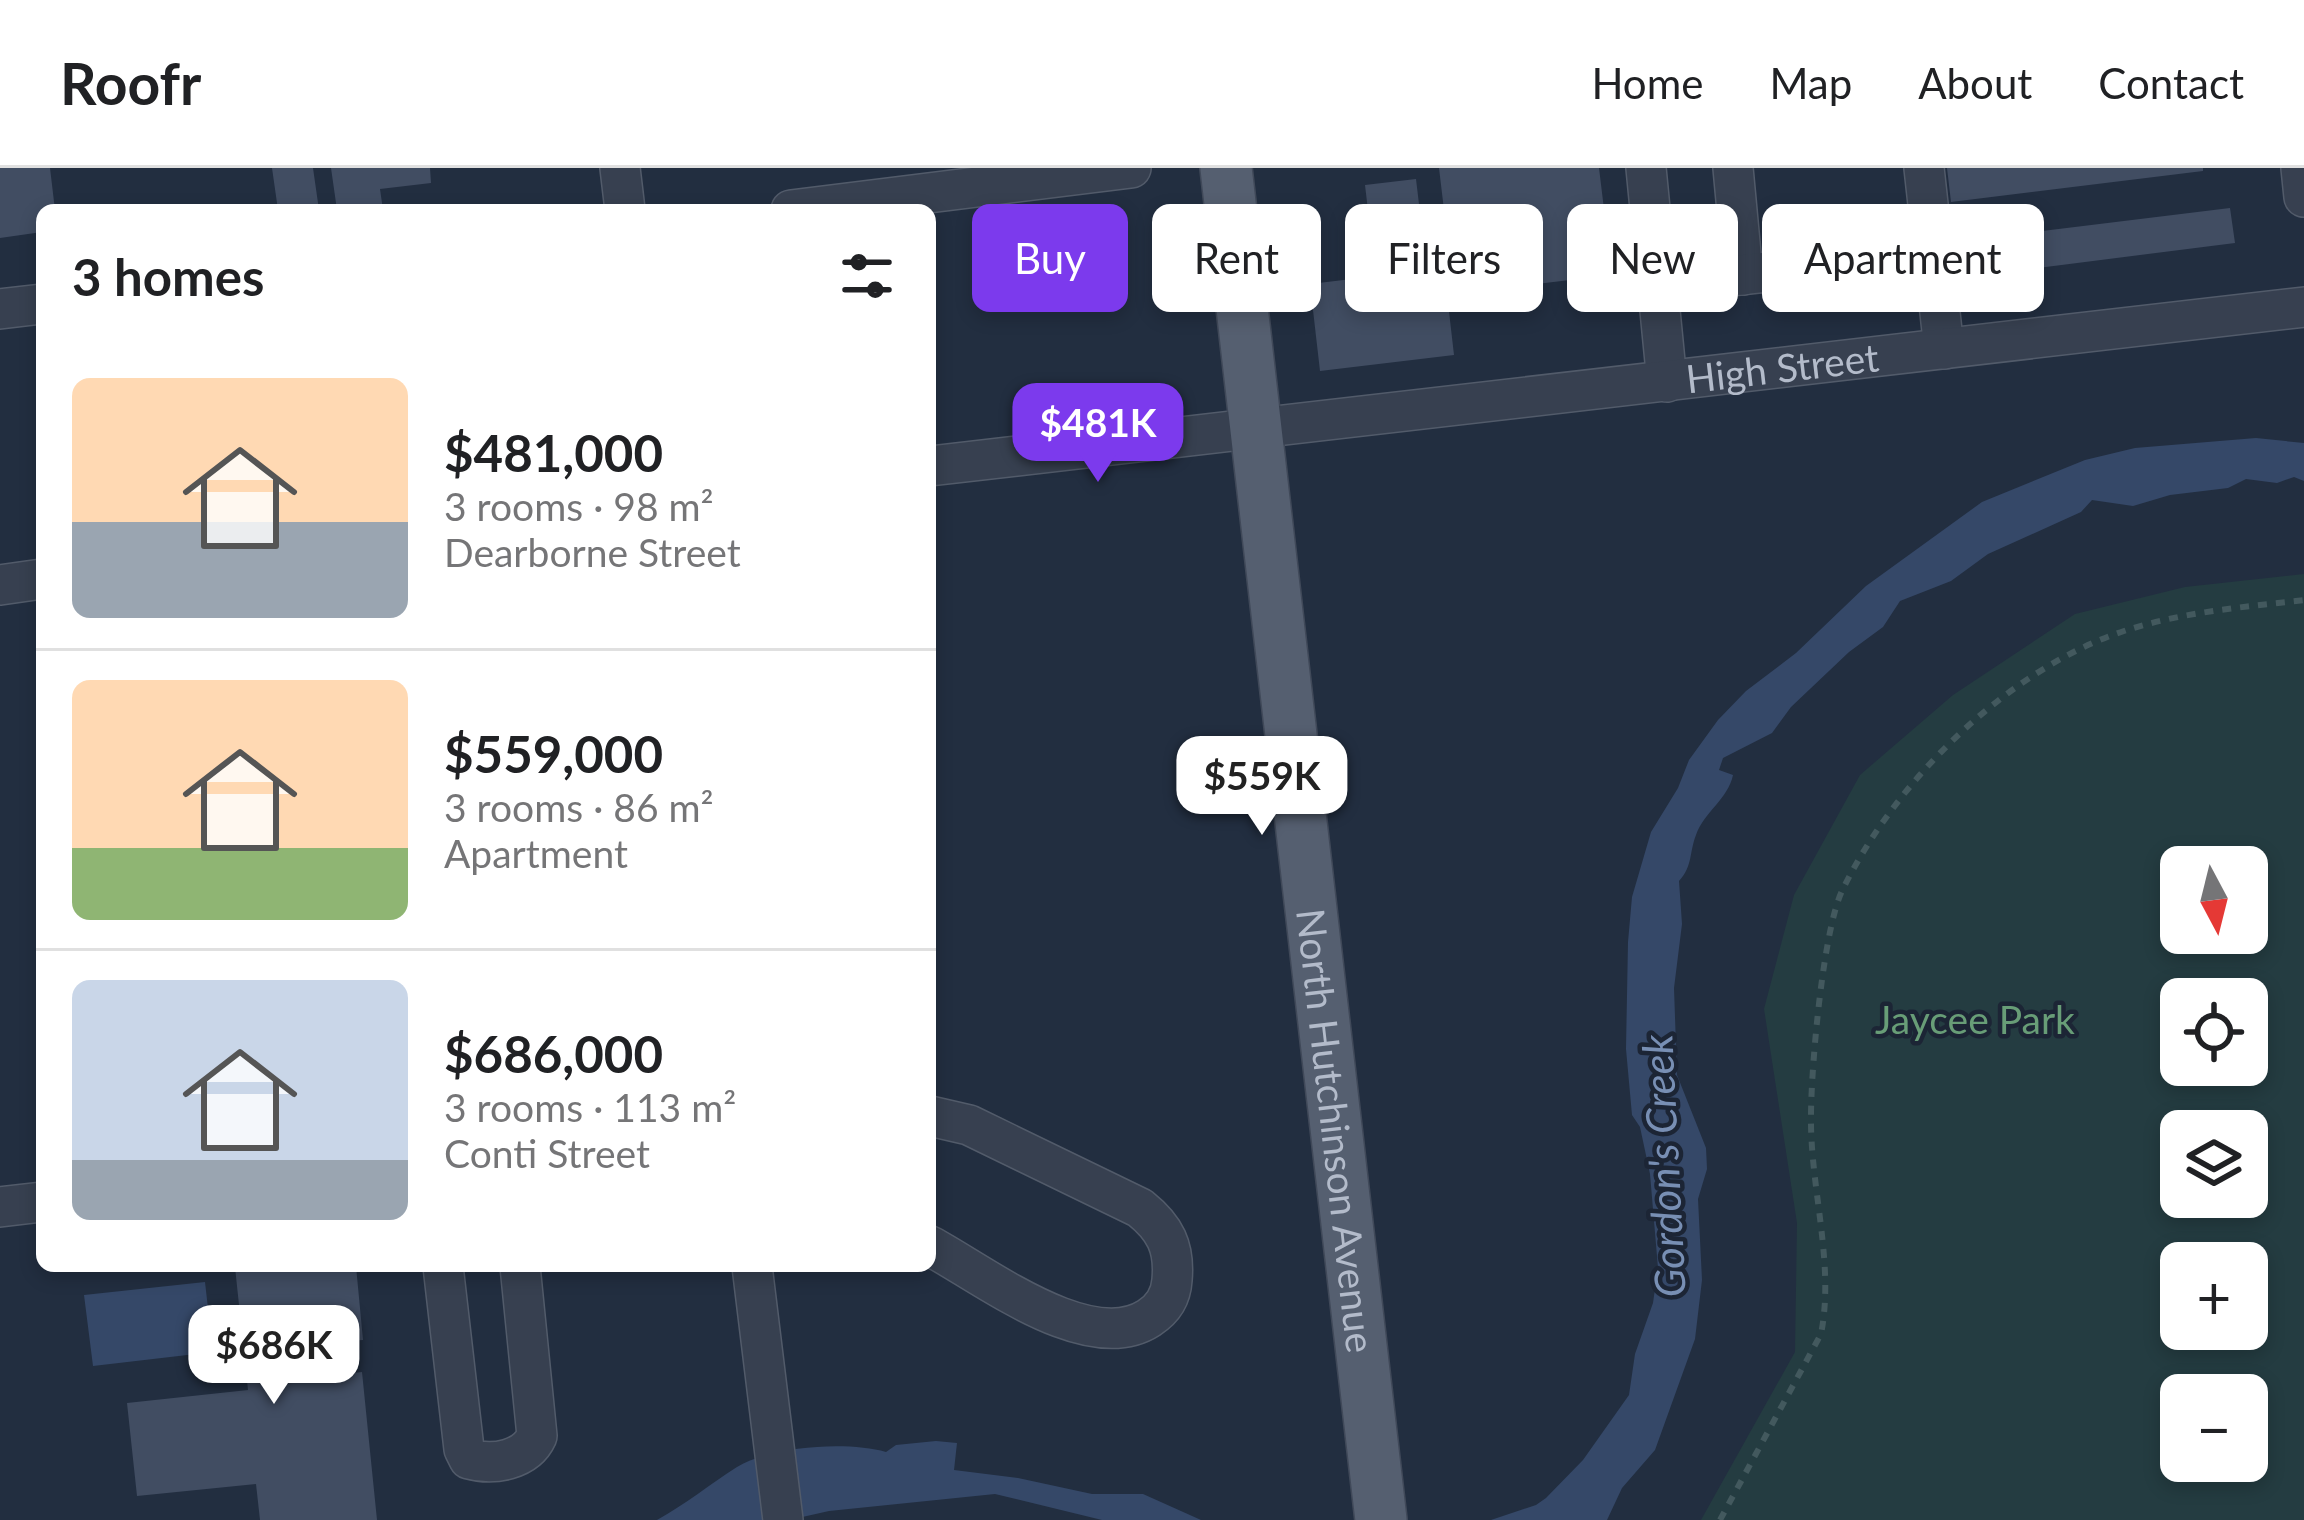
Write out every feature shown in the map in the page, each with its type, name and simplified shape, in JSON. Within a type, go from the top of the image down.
[{"type":"main road","name":"North Hutchinson Avenue","points":[[1226,168],[1379,1510]]},
{"type":"street","points":[[620,168],[624,204]]},
{"type":"street","points":[[840,204],[1131,168]]},
{"type":"street","points":[[1646,168],[1649,204]]},
{"type":"street","points":[[1733,168],[1743,275]]},
{"type":"street","points":[[1924,168],[1928,204]]},
{"type":"street","points":[[2302,168],[2304,197]]},
{"type":"street","points":[[1738,276],[1762,273]]},
{"type":"street","points":[[0,309],[36,305]]},
{"type":"street","name":"High Street","points":[[936,465],[2304,307]]},
{"type":"street","points":[[1660,312],[1666,382]]},
{"type":"street","points":[[1940,312],[1944,349]]},
{"type":"street","points":[[0,585],[36,580]]},
{"type":"street","points":[[936,1117],[969,1125],[1140,1208],[1162,1226],[1171,1247],[1172,1289],[1161,1310],[1142,1322],[1102,1330],[1043,1309],[936,1249]]},
{"type":"street","points":[[0,1208],[36,1203]]},
{"type":"street","points":[[444,1272],[464,1450],[479,1462],[520,1455],[537,1436],[521,1272]]},
{"type":"street","points":[[753,1272],[783,1520]]},
{"type":"path","points":[[1720,1520],[1821,1334],[1823,1266],[1810,1115],[1832,918],[1842,890],[1938,754],[1968,723],[2042,670],[2121,632],[2195,613],[2301,600]]},
{"type":"green space","name":"Jaycee Park","points":[[2304,574],[2304,1520],[1701,1520],[1795,1352],[1797,1223],[1764,1009],[1794,895],[1860,775],[1953,695],[2075,614],[2185,587]]},
{"type":"water","name":"Gordon's Creek","points":[[2256,438],[2304,443],[2304,481],[2294,477],[2277,483],[2246,479],[2228,488],[2170,495],[2133,506],[2092,500],[2081,512],[1988,554],[1951,581],[1900,601],[1883,627],[1791,707],[1772,733],[1723,758],[1719,770],[1733,775],[1730,784],[1700,827],[1679,881],[1682,924],[1674,988],[1677,1075],[1706,1148],[1707,1169],[1698,1199],[1702,1280],[1695,1339],[1655,1450],[1622,1488],[1607,1520],[1491,1520],[1536,1505],[1583,1460],[1629,1395],[1635,1354],[1653,1303],[1658,1268],[1650,1174],[1640,1127],[1632,1115],[1626,1049],[1628,942],[1632,897],[1651,832],[1689,760],[1746,691],[1796,653],[1866,586],[1982,502],[2085,460],[2135,448]]},
{"type":"water","points":[[205,1282],[213,1352],[93,1366],[84,1295]]},
{"type":"water","points":[[957,1443],[954,1470],[1092,1494],[1143,1494],[1201,1520],[1102,1520],[995,1494],[829,1511],[789,1520],[657,1520],[737,1467],[770,1454],[831,1446],[886,1452],[896,1445]]},
{"type":"building","points":[[0,168],[50,168],[54,204],[36,204],[36,233],[0,238]]},
{"type":"building","points":[[272,168],[313,168],[318,204],[277,204]]},
{"type":"building","points":[[331,168],[430,168],[431,183],[380,189],[382,204],[336,204]]},
{"type":"building","points":[[1439,168],[1599,168],[1603,204],[1567,204],[1567,280],[1543,283],[1543,204],[1443,204]]},
{"type":"building","points":[[1947,168],[2203,168],[2203,171],[1951,202]]},
{"type":"building","points":[[1416,179],[1419,204],[1367,204],[1365,185]]},
{"type":"building","points":[[2230,208],[2235,243],[2044,267],[2044,231]]},
{"type":"building","points":[[1345,280],[1345,312],[1449,312],[1454,355],[1320,371],[1313,312],[1321,312],[1321,283]]},
{"type":"building","points":[[236,1272],[357,1272],[363,1340],[349,1341],[353,1373],[362,1372],[377,1520],[260,1520],[256,1484],[137,1496],[127,1403],[248,1390]]}]
